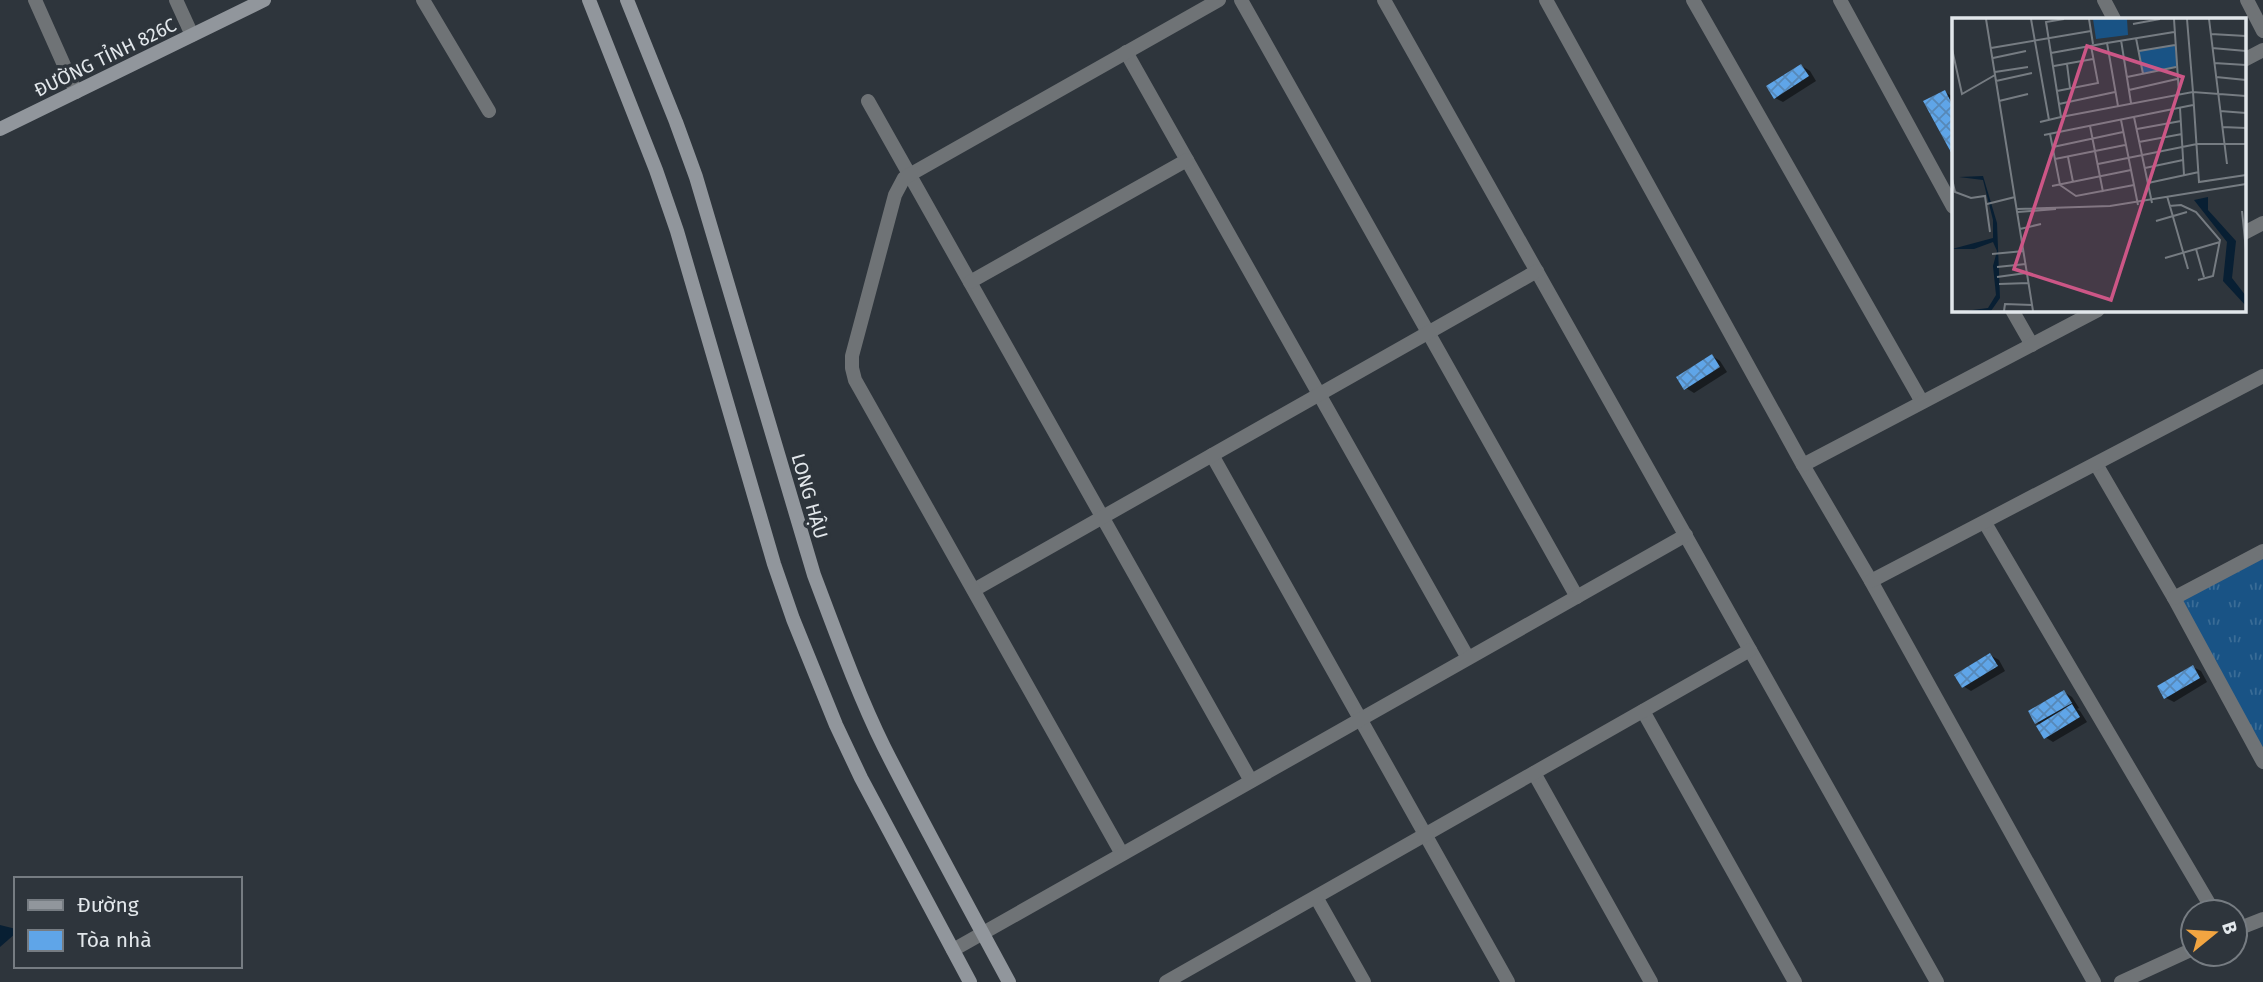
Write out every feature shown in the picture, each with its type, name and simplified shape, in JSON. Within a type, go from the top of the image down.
[{"type":"main road","name":"ĐƯỜNG TỈNH 826C","points":[[0,128],[264,0]]},
{"type":"main road","points":[[589,0],[677,231],[774,564],[793,619],[861,778],[970,982]]},
{"type":"main road","name":"LONG HẬU","points":[[627,0],[696,177],[810,562],[831,621],[884,747],[1009,982]]},
{"type":"street","points":[[35,0],[76,92]]},
{"type":"street","points":[[176,0],[192,35]]},
{"type":"street","points":[[423,0],[489,111]]},
{"type":"street","points":[[1122,854],[855,380],[852,356],[895,195],[900,183],[909,174],[1219,0]]},
{"type":"street","points":[[1241,0],[1577,597]]},
{"type":"street","points":[[1384,0],[1937,982]]},
{"type":"street","points":[[1546,0],[1803,465],[1871,581],[2094,982]]},
{"type":"street","points":[[1693,0],[1922,402]]},
{"type":"street","points":[[1840,0],[1952,204]]},
{"type":"street","points":[[2104,0],[2113,18]]},
{"type":"street","points":[[2247,0],[2263,31]]},
{"type":"street","points":[[2246,59],[2263,50]]},
{"type":"street","points":[[1126,52],[1468,658]]},
{"type":"street","points":[[868,102],[1251,781]]},
{"type":"street","points":[[970,282],[1187,160]]},
{"type":"street","points":[[2246,232],[2263,223]]},
{"type":"street","points":[[974,590],[1537,271]]},
{"type":"street","points":[[2013,312],[2032,345]]},
{"type":"street","points":[[1803,465],[2094,312]]},
{"type":"street","points":[[1871,581],[2263,376]]},
{"type":"street","points":[[1212,456],[1508,982]]},
{"type":"street","points":[[2096,464],[2174,598],[2263,762]]},
{"type":"street","points":[[1985,523],[2206,898]]},
{"type":"street","points":[[953,950],[1686,535]]},
{"type":"street","points":[[2174,598],[2263,551]]},
{"type":"street","points":[[1166,982],[1190,976],[1316,897],[1750,650]]},
{"type":"street","points":[[1643,711],[1795,982]]},
{"type":"street","points":[[1534,773],[1651,982]]},
{"type":"street","points":[[1316,897],[1364,982]]},
{"type":"street","points":[[2121,982],[2179,955]]},
{"type":"green space","points":[[2263,551],[2263,762],[2174,598]]},
{"type":"shaded area","points":[[0,925],[14,928],[14,935],[0,947]]},
{"type":"building","points":[[1801,64],[1809,76],[1774,99],[1766,86]]},
{"type":"building","points":[[1945,90],[1952,102],[1952,154],[1923,101]]},
{"type":"building","points":[[1712,354],[1720,367],[1684,390],[1676,377]]},
{"type":"building","points":[[1990,653],[1998,666],[1962,688],[1954,675]]},
{"type":"building","points":[[2193,665],[2200,678],[2164,699],[2157,686]]},
{"type":"building","points":[[2064,690],[2072,703],[2035,724],[2028,711]]},
{"type":"building","points":[[2072,704],[2080,717],[2044,739],[2036,726]]}]
